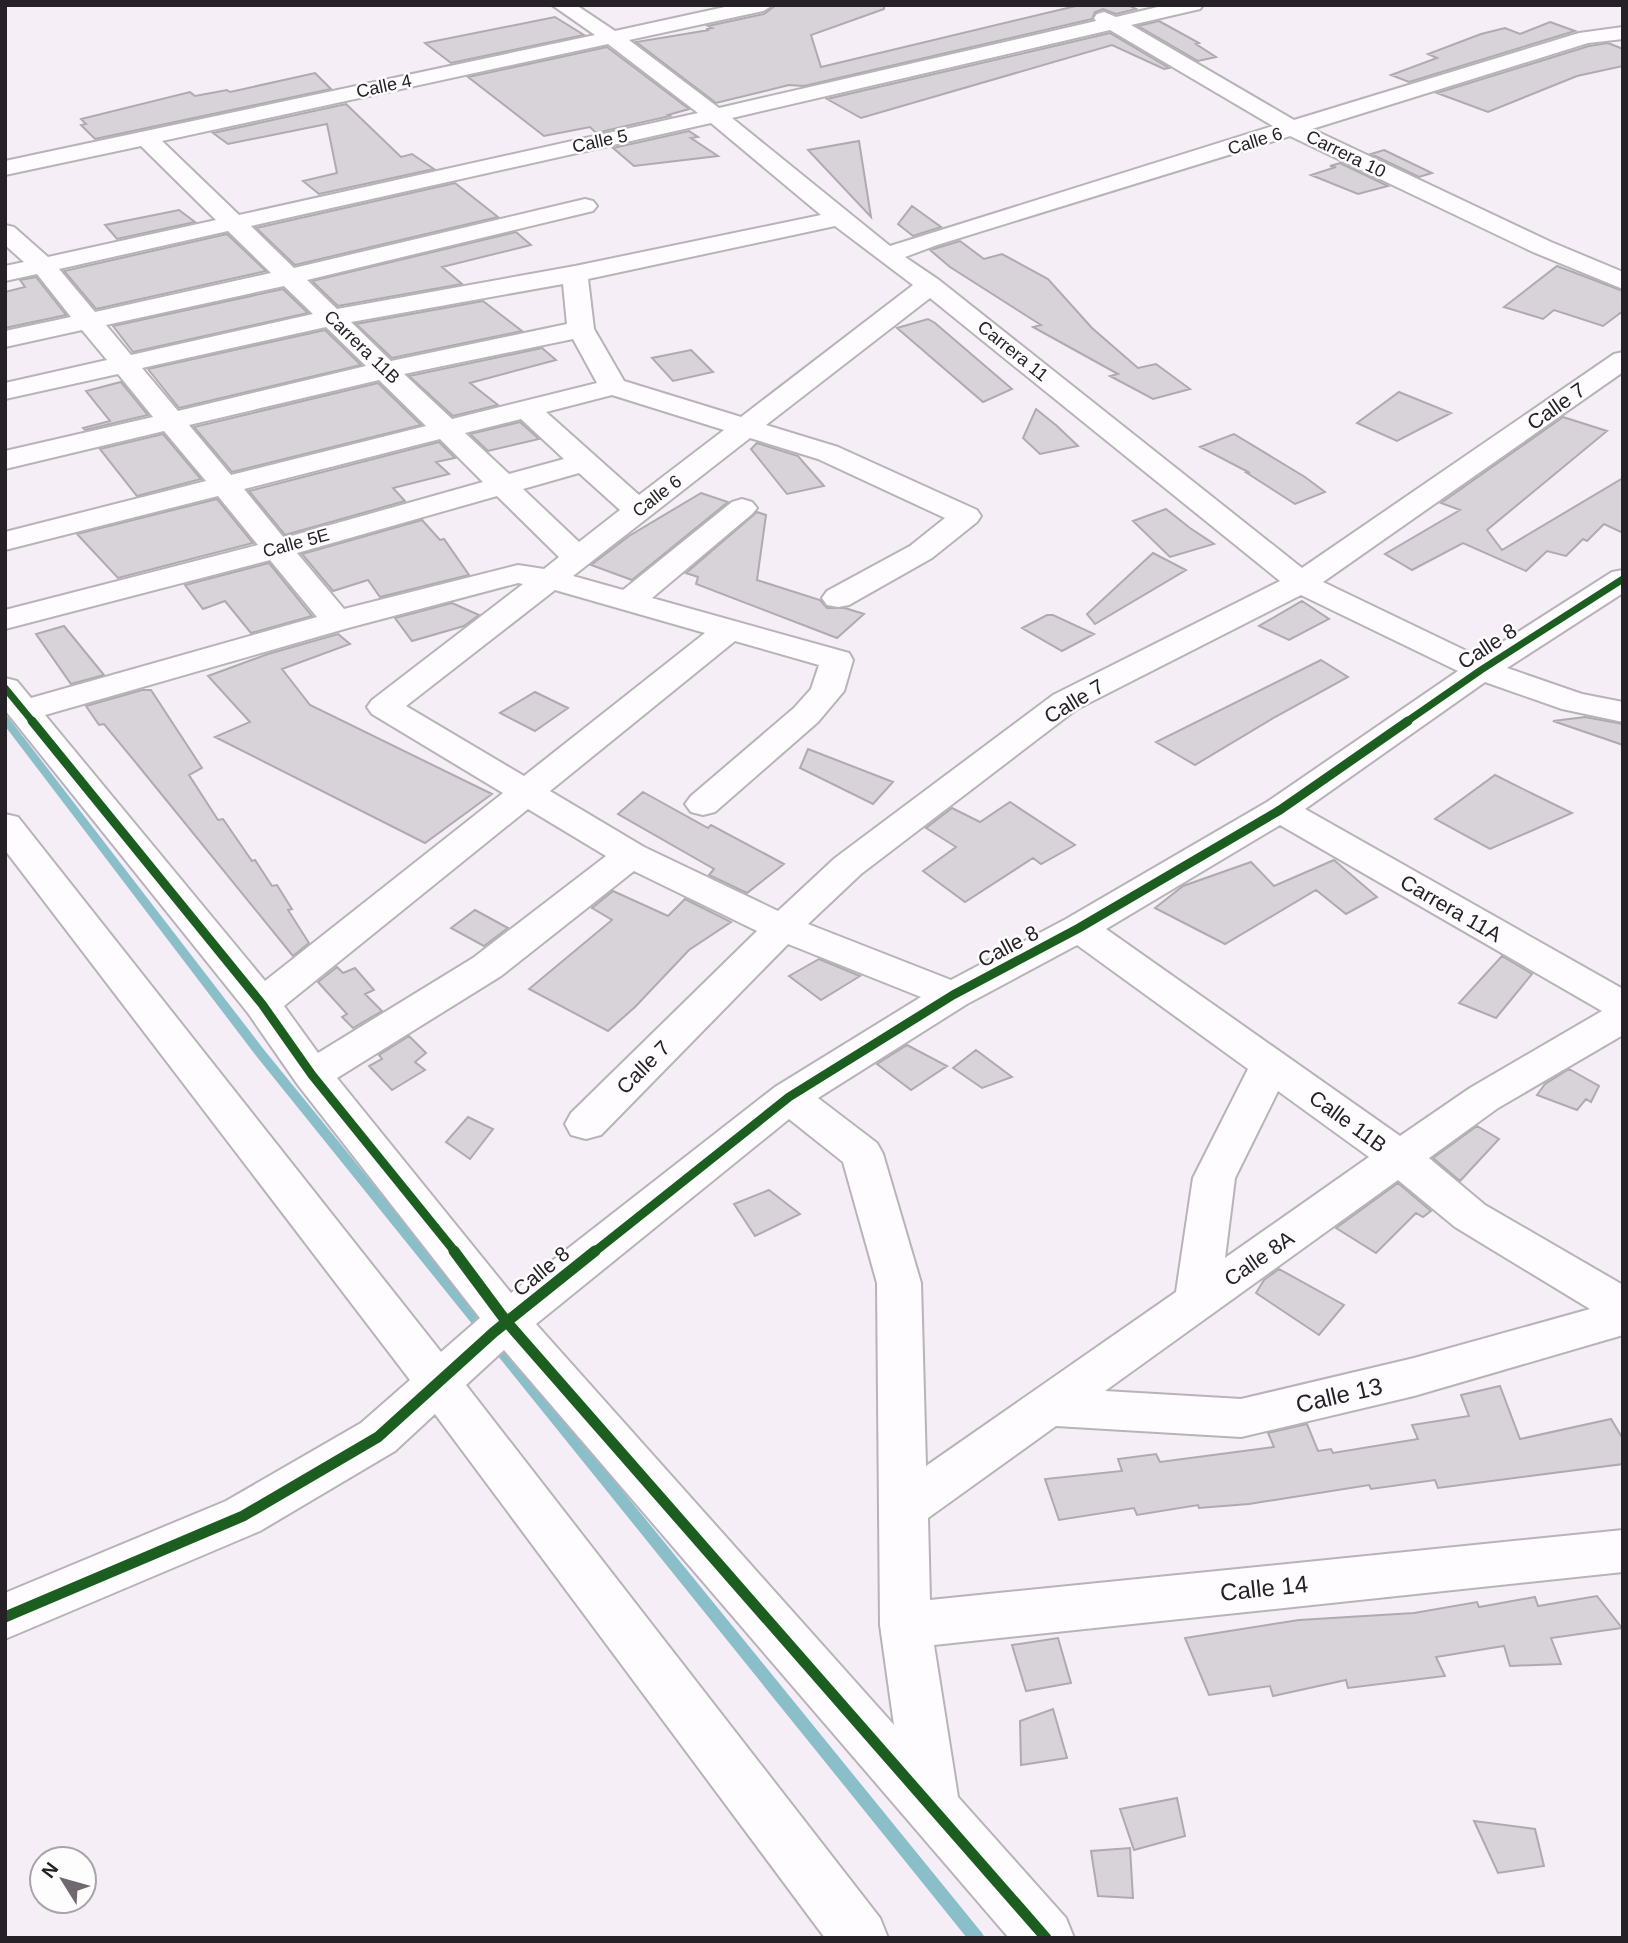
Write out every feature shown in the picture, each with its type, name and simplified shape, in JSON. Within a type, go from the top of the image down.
[{"type":"street","name":"Carrera 11","points":[[562,5],[614,36],[839,218],[889,255],[926,274],[1301,583],[1480,670],[1574,702],[1623,712]]},
{"type":"street","name":"Calle 4","points":[[5,168],[763,5]]},
{"type":"street","name":"Carrera 10","points":[[1081,5],[1294,129],[1542,247],[1623,281]]},
{"type":"street","name":"Calle 5","points":[[5,274],[1116,25],[1193,5]]},
{"type":"street","name":"Calle 6","points":[[889,255],[928,240],[1586,37],[1623,35],[1618,46],[1472,95]]},
{"type":"street","name":"Calle 6","points":[[1301,152],[1353,135]]},
{"type":"street","name":"Carrera 11B","points":[[146,138],[577,557]]},
{"type":"street","points":[[5,338],[289,277],[585,206]]},
{"type":"street","points":[[5,391],[331,318],[575,274],[839,218]]},
{"type":"street","points":[[5,232],[43,266],[337,621]]},
{"type":"street","points":[[575,274],[576,303],[581,329],[613,387]]},
{"type":"street","name":"Calle 6","points":[[525,793],[384,707],[745,428],[926,274]]},
{"type":"street","points":[[5,460],[385,370],[581,329]]},
{"type":"street","name":"Calle 7","points":[[586,1124],[782,928],[848,866],[1065,702],[1301,583],[1623,360]]},
{"type":"street","points":[[5,541],[613,387],[828,453],[966,516],[920,552],[838,598]]},
{"type":"street","points":[[526,409],[638,510]]},
{"type":"street","name":"Calle 5E","points":[[5,620],[277,549],[585,462]]},
{"type":"street","points":[[628,602],[742,508]]},
{"type":"street","points":[[703,804],[806,715],[827,691],[837,660],[550,579],[518,573],[337,621],[15,699],[262,1004],[312,1075],[486,1291],[500,1326],[1046,1938]]},
{"type":"street","name":"Calle 8","points":[[5,1617],[243,1516],[378,1437],[500,1326],[789,1097],[953,996],[1079,928],[1280,810],[1480,670],[1623,579]]},
{"type":"street","points":[[262,1004],[730,629]]},
{"type":"street","points":[[525,793],[631,855],[782,928],[953,996]]},
{"type":"street","name":"Carrera 11A","points":[[1280,810],[1623,1006]]},
{"type":"street","points":[[5,825],[447,1376],[860,1938]]},
{"type":"street","points":[[312,1075],[487,967],[631,855]]},
{"type":"street","name":"Calle 11B","points":[[1079,928],[1400,1158],[1470,1216],[1623,1307]]},
{"type":"street","name":"Calle 8A","points":[[903,1509],[1484,1098],[1623,1017]]},
{"type":"street","points":[[1197,1302],[1214,1178],[1269,1065]]},
{"type":"street","points":[[789,1097],[862,1154],[899,1283],[905,1625],[933,1809]]},
{"type":"street","name":"Calle 13","points":[[1049,1407],[1241,1418],[1414,1377],[1623,1317]]},
{"type":"street","name":"Calle 14","points":[[905,1625],[1623,1552]]},
{"type":"building","points":[[776,5],[884,5],[884,9],[811,35],[821,67],[1080,5],[1128,5],[1136,9],[1116,14],[1103,9],[1095,12],[1092,19],[804,86],[789,85],[716,103],[636,42],[709,30],[706,29],[712,28],[708,26],[764,14]]},
{"type":"building","points":[[555,17],[584,35],[451,63],[425,43]]},
{"type":"building","points":[[1159,21],[1199,43],[1196,44],[1216,57],[1198,61],[1138,26]]},
{"type":"building","points":[[1550,22],[1575,31],[1409,82],[1391,75],[1437,58],[1428,54],[1481,34],[1505,28],[1520,34]]},
{"type":"building","points":[[1110,33],[1169,68],[1164,69],[1112,45],[861,118],[827,99]]},
{"type":"building","points":[[1608,43],[1623,49],[1623,66],[1577,76],[1488,112],[1437,93],[1589,46]]},
{"type":"building","points":[[607,47],[689,109],[596,133],[590,127],[544,136],[468,77]]},
{"type":"building","points":[[315,73],[331,89],[95,139],[81,125],[86,124],[81,119],[190,92],[195,96],[227,90],[230,92]]},
{"type":"building","points":[[346,104],[401,157],[412,154],[434,169],[319,194],[303,181],[337,173],[327,124],[228,144],[213,133]]},
{"type":"building","points":[[689,131],[698,137],[691,138],[718,156],[634,166],[613,148]]},
{"type":"building","points":[[859,141],[871,217],[808,150]]},
{"type":"building","points":[[1384,150],[1432,173],[1419,177],[1371,154]]},
{"type":"building","points":[[1340,163],[1388,186],[1358,194],[1311,175],[1336,167],[1330,166]]},
{"type":"building","points":[[455,183],[498,217],[295,265],[256,228]]},
{"type":"building","points":[[912,206],[941,227],[913,236],[898,224]]},
{"type":"building","points":[[179,210],[195,222],[117,239],[105,225]]},
{"type":"building","points":[[516,232],[531,245],[442,267],[462,284],[338,306],[312,281]]},
{"type":"building","points":[[227,234],[266,271],[96,309],[64,271]]},
{"type":"building","points":[[960,241],[984,259],[1002,254],[1048,279],[1092,328],[1138,368],[1156,364],[1190,389],[1153,399],[1110,376],[1118,374],[1033,327],[1041,325],[950,267],[930,250]]},
{"type":"building","points":[[1557,266],[1623,291],[1623,311],[1603,326],[1554,310],[1543,319],[1504,307]]},
{"type":"building","points":[[36,277],[66,315],[5,328],[5,292],[25,287],[20,280]]},
{"type":"building","points":[[283,289],[308,313],[133,352],[113,326]]},
{"type":"building","points":[[483,301],[522,331],[392,358],[356,324]]},
{"type":"building","points":[[928,319],[1012,389],[983,402],[897,328]]},
{"type":"building","points":[[325,330],[361,365],[179,408],[148,369]]},
{"type":"building","points":[[542,348],[556,360],[470,383],[498,405],[453,416],[409,376]]},
{"type":"building","points":[[691,350],[713,372],[673,381],[652,358]]},
{"type":"building","points":[[121,382],[148,415],[85,430],[83,428],[110,421],[86,391]]},
{"type":"building","points":[[378,383],[421,425],[232,472],[194,427]]},
{"type":"building","points":[[1399,392],[1451,413],[1397,441],[1357,423]]},
{"type":"building","points":[[1036,409],[1078,446],[1040,454],[1023,438]]},
{"type":"building","points":[[1563,417],[1607,431],[1487,530],[1502,550],[1623,478],[1623,533],[1604,524],[1566,556],[1547,551],[1526,571],[1463,543],[1412,570],[1385,554],[1460,510],[1441,503]]},
{"type":"building","points":[[520,422],[539,439],[488,451],[470,434]]},
{"type":"building","points":[[163,434],[201,479],[137,496],[100,449]]},
{"type":"building","points":[[1234,434],[1325,492],[1295,504],[1247,473],[1250,473],[1200,447]]},
{"type":"building","points":[[439,442],[455,458],[436,462],[449,474],[393,488],[405,501],[285,535],[249,491]]},
{"type":"building","points":[[757,443],[798,456],[824,486],[787,494],[751,449]]},
{"type":"building","points":[[701,493],[728,502],[632,580],[591,565],[629,536]]},
{"type":"building","points":[[217,499],[253,543],[118,578],[77,534]]},
{"type":"building","points":[[1166,509],[1214,544],[1170,557],[1133,521]]},
{"type":"building","points":[[757,512],[766,515],[757,580],[820,600],[827,608],[845,608],[864,614],[837,638],[696,584],[698,577],[686,573]]},
{"type":"building","points":[[422,520],[440,540],[444,539],[469,575],[380,597],[368,580],[333,591],[302,554]]},
{"type":"building","points":[[1153,553],[1186,570],[1095,624],[1087,614]]},
{"type":"building","points":[[269,563],[312,616],[251,633],[225,601],[203,609],[185,585]]},
{"type":"building","points":[[1302,601],[1329,619],[1289,640],[1259,626]]},
{"type":"building","points":[[452,603],[479,615],[464,626],[412,641],[395,618]]},
{"type":"building","points":[[1047,615],[1053,615],[1094,634],[1062,651],[1022,628]]},
{"type":"building","points":[[64,626],[104,675],[71,684],[36,634]]},
{"type":"building","points":[[338,634],[350,644],[282,669],[310,705],[492,794],[425,843],[215,737],[250,722],[208,676],[268,654]]},
{"type":"building","points":[[1321,660],[1348,677],[1195,765],[1156,742]]},
{"type":"building","points":[[142,690],[151,690],[202,768],[189,775],[218,820],[223,819],[272,886],[277,885],[292,909],[288,910],[309,943],[293,956],[104,724],[99,725],[86,706]]},
{"type":"building","points":[[535,692],[568,708],[535,731],[500,713]]},
{"type":"building","points":[[1585,717],[1623,724],[1623,745],[1553,721]]},
{"type":"building","points":[[808,749],[893,782],[873,804],[800,768]]},
{"type":"building","points":[[1495,775],[1572,813],[1490,849],[1435,819]]},
{"type":"building","points":[[643,792],[708,828],[711,825],[784,864],[747,893],[709,875],[714,869],[618,814]]},
{"type":"building","points":[[1010,802],[1075,845],[1041,864],[1033,858],[965,902],[923,871],[956,847],[926,828],[952,808],[980,822]]},
{"type":"building","points":[[1334,860],[1377,897],[1346,914],[1316,890],[1225,944],[1155,908],[1183,886],[1251,862],[1274,886]]},
{"type":"building","points":[[613,891],[668,916],[685,899],[731,922],[689,950],[635,1007],[608,1031],[529,989],[612,920],[592,908]]},
{"type":"building","points":[[475,910],[508,928],[484,946],[451,928]]},
{"type":"building","points":[[1502,956],[1532,974],[1496,1018],[1459,1003]]},
{"type":"building","points":[[819,959],[860,976],[821,1000],[789,976]]},
{"type":"building","points":[[337,967],[343,973],[355,968],[374,990],[365,994],[382,1011],[353,1028],[342,1017],[347,1014],[318,982]]},
{"type":"building","points":[[409,1036],[426,1053],[415,1062],[425,1070],[392,1090],[369,1066],[382,1059],[379,1055]]},
{"type":"building","points":[[907,1045],[947,1066],[911,1090],[877,1064]]},
{"type":"building","points":[[976,1050],[1012,1077],[982,1088],[953,1068]]},
{"type":"building","points":[[1569,1069],[1599,1086],[1591,1102],[1586,1099],[1577,1110],[1537,1095],[1545,1084]]},
{"type":"building","points":[[468,1117],[493,1129],[470,1159],[446,1142]]},
{"type":"building","points":[[1477,1126],[1499,1139],[1460,1181],[1433,1158]]},
{"type":"building","points":[[1398,1183],[1431,1211],[1423,1217],[1416,1213],[1376,1253],[1336,1228]]},
{"type":"building","points":[[769,1190],[800,1214],[755,1236],[734,1204]]},
{"type":"building","points":[[1279,1269],[1344,1305],[1319,1335],[1256,1293],[1264,1280]]},
{"type":"building","points":[[1500,1386],[1520,1439],[1611,1419],[1623,1439],[1623,1464],[1438,1488],[1435,1480],[1371,1489],[1369,1485],[1249,1504],[1199,1508],[1198,1505],[1137,1515],[1134,1508],[1059,1520],[1045,1479],[1122,1471],[1118,1459],[1156,1454],[1160,1462],[1274,1447],[1268,1433],[1307,1424],[1318,1451],[1331,1449],[1333,1453],[1418,1439],[1412,1425],[1469,1416],[1461,1395]]},
{"type":"building","points":[[1597,1596],[1622,1628],[1551,1638],[1561,1664],[1510,1666],[1504,1646],[1436,1657],[1445,1676],[1348,1688],[1346,1680],[1273,1696],[1270,1686],[1209,1695],[1185,1638],[1299,1620],[1414,1613],[1477,1602],[1479,1607],[1535,1597],[1538,1606]]},
{"type":"building","points":[[1058,1638],[1071,1683],[1026,1691],[1012,1645]]},
{"type":"building","points":[[1053,1709],[1067,1758],[1021,1765],[1020,1721]]},
{"type":"building","points":[[1177,1798],[1185,1836],[1134,1850],[1120,1809]]},
{"type":"building","points":[[1474,1821],[1535,1829],[1544,1866],[1498,1873]]},
{"type":"building","points":[[1130,1848],[1133,1898],[1098,1896],[1091,1851]]},
{"type":"waterway","points":[[5,719],[261,1054],[977,1938]]},
{"type":"cycle path","points":[[5,1617],[243,1516],[378,1437],[494,1332],[789,1097],[953,995],[1079,928],[1280,810],[1481,670],[1623,579]]},
{"type":"cycle path","points":[[5,688],[262,1004],[312,1075],[486,1291],[506,1321],[1046,1938]]}]
